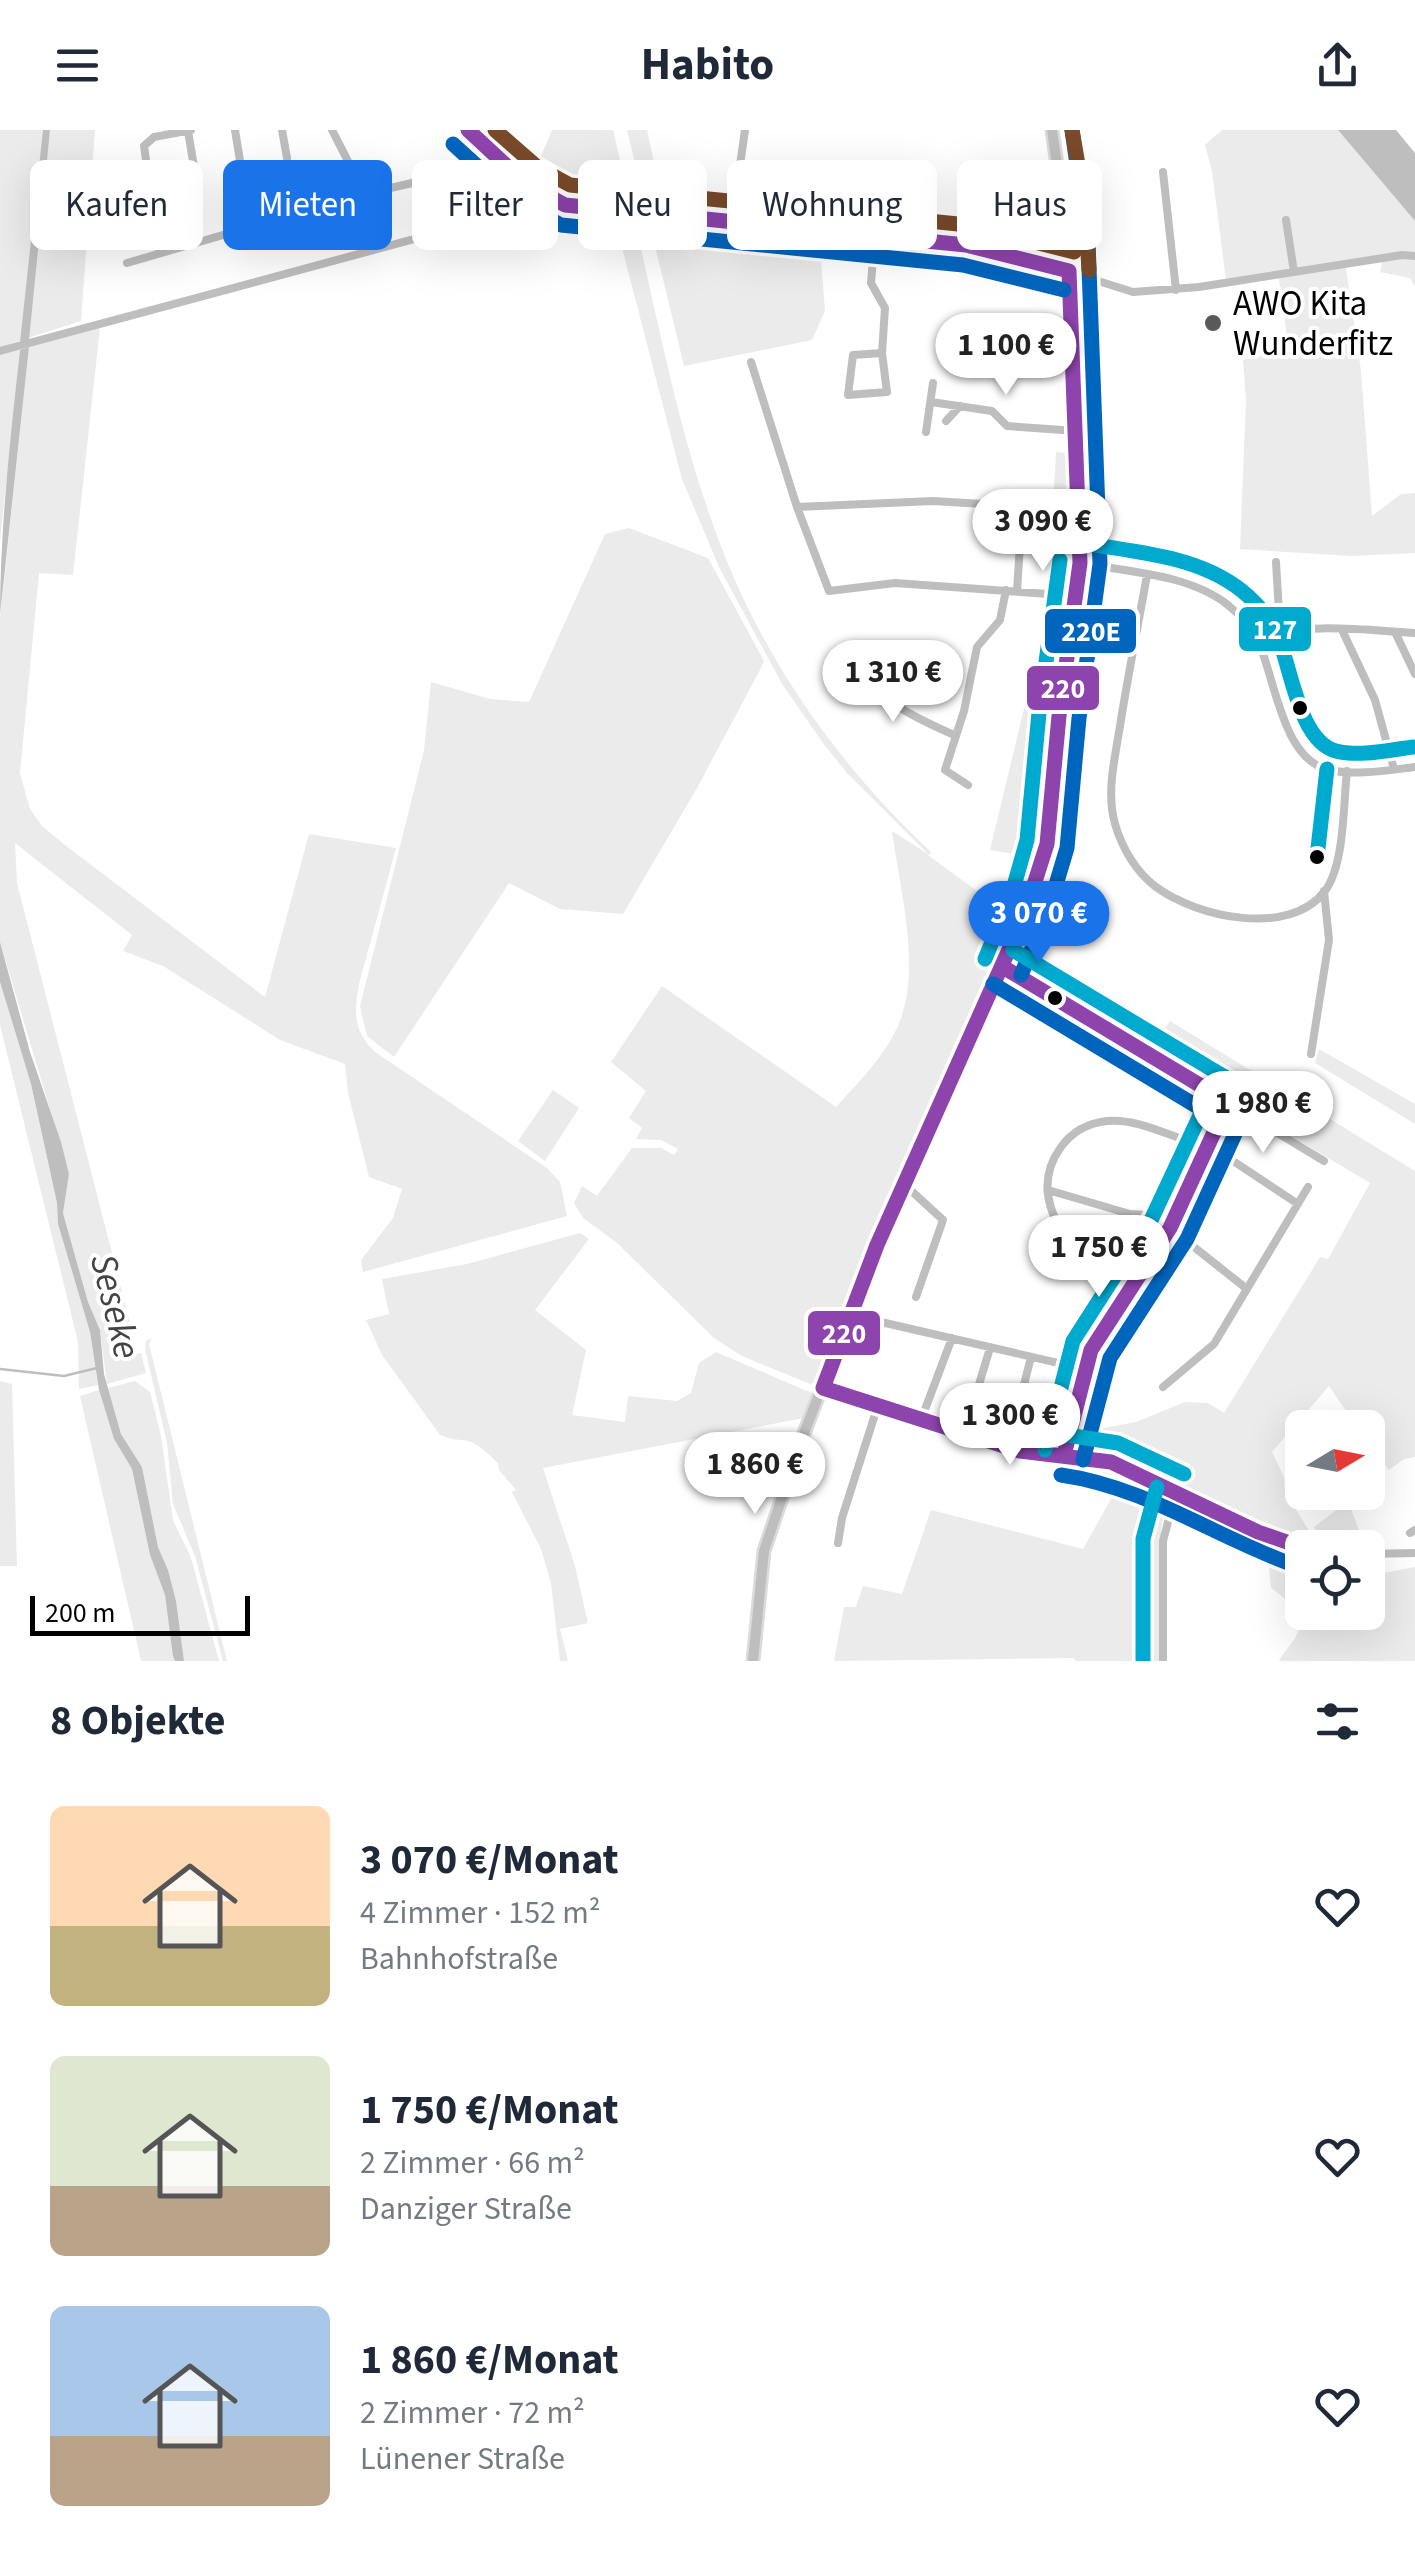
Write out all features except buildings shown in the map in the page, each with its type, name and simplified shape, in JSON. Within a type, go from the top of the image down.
[{"type":"main road","points":[[753,1661],[764,1550],[904,1184],[1030,900],[1047,844],[1059,716],[1080,563],[1070,271],[1065,208],[1052,130]]},
{"type":"street","points":[[159,252],[144,146],[154,137],[189,130],[193,160]]},
{"type":"street","points":[[236,130],[240,160]]},
{"type":"street","points":[[282,130],[286,158]]},
{"type":"street","points":[[332,130],[347,160]]},
{"type":"street","points":[[468,130],[498,160]]},
{"type":"street","points":[[741,160],[745,130]]},
{"type":"street","points":[[1163,172],[1176,290]]},
{"type":"street","points":[[558,201],[727,221]]},
{"type":"street","points":[[1286,220],[1294,272]]},
{"type":"street","points":[[127,263],[223,234]]},
{"type":"street","points":[[0,352],[412,240]]},
{"type":"street","points":[[937,243],[978,247],[1070,271],[1121,290],[1176,290],[1415,256]]},
{"type":"street","points":[[873,250],[872,290],[885,308],[882,353],[887,392],[848,395],[853,355],[882,353]]},
{"type":"street","points":[[751,362],[796,507],[830,590],[894,583],[1076,596]]},
{"type":"street","points":[[926,432],[933,384]]},
{"type":"street","points":[[930,402],[992,411],[1007,426],[1077,431]]},
{"type":"street","points":[[946,421],[960,406]]},
{"type":"street","points":[[796,507],[914,501],[1016,506],[1022,514],[1017,591]]},
{"type":"street","points":[[1276,562],[1280,630]]},
{"type":"street","points":[[1080,563],[1190,585],[1214,596],[1244,620],[1272,674],[1276,697],[1300,751],[1319,766],[1346,771],[1415,767]]},
{"type":"street","points":[[1146,575],[1112,784],[1115,823],[1130,858],[1154,886],[1212,913],[1280,918],[1302,910],[1324,892],[1338,860],[1346,771]]},
{"type":"street","points":[[968,784],[946,770],[964,711],[977,647],[998,624],[1006,590]]},
{"type":"street","points":[[1256,638],[1280,630],[1415,633]]},
{"type":"street","points":[[1342,630],[1375,700],[1394,769]]},
{"type":"street","points":[[1394,632],[1415,674]]},
{"type":"street","points":[[865,673],[888,700],[956,736]]},
{"type":"street","points":[[1311,1054],[1329,940],[1324,892]]},
{"type":"street","points":[[1002,966],[1324,1161]]},
{"type":"street","points":[[1064,1455],[1084,1369],[1098,1336],[1170,1228],[1228,1102]]},
{"type":"street","points":[[1124,1295],[1095,1273],[1070,1244],[1054,1216],[1048,1190],[1056,1153],[1074,1133],[1097,1123],[1124,1121],[1210,1145],[1298,1204]]},
{"type":"street","points":[[904,1184],[942,1220],[916,1297]]},
{"type":"street","points":[[1164,1387],[1214,1344],[1308,1187]]},
{"type":"street","points":[[1048,1190],[1130,1214],[1176,1216]]},
{"type":"street","points":[[1170,1228],[1247,1289]]},
{"type":"street","points":[[868,1319],[1084,1369]]},
{"type":"street","points":[[921,1420],[952,1338]]},
{"type":"street","points":[[964,1434],[990,1348]]},
{"type":"street","points":[[1008,1448],[1032,1358]]},
{"type":"street","points":[[823,1388],[1008,1448],[1111,1462],[1285,1541]]},
{"type":"street","points":[[838,1543],[842,1518],[878,1405]]},
{"type":"street","points":[[1163,1661],[1164,1530],[1176,1492]]},
{"type":"street","points":[[1385,1554],[1415,1553]]},
{"type":"shaded area","points":[[0,130],[95,130],[93,160],[30,160],[30,250],[86,250],[81,321],[0,347]]},
{"type":"shaded area","points":[[43,130],[50,130],[47,160],[40,160]]},
{"type":"shaded area","points":[[552,130],[613,130],[620,160],[578,160],[578,199],[558,190],[558,160],[539,160]]},
{"type":"shaded area","points":[[627,130],[647,130],[654,160],[634,160]]},
{"type":"shaded area","points":[[1222,130],[1338,130],[1415,221],[1415,287],[1410,278],[1380,272],[1382,261],[1345,261],[1361,371],[1372,516],[1401,494],[1415,493],[1415,553],[1352,556],[1240,549],[1246,400],[1243,360],[1289,350],[1278,272],[1226,280],[1205,145]]},
{"type":"shaded area","points":[[1338,130],[1396,130],[1415,153],[1415,221]]},
{"type":"shaded area","points":[[707,225],[727,227],[727,250],[820,250],[825,311],[812,340],[684,366],[656,250],[707,250]]},
{"type":"shaded area","points":[[30,250],[38,250],[29,340],[20,342]]},
{"type":"shaded area","points":[[623,250],[641,250],[705,502],[737,585],[782,670],[836,748],[932,853],[928,855],[1015,919],[871,1244],[819,1381],[810,1384],[742,1356],[714,1338],[616,1242],[583,1218],[574,1203],[582,1186],[597,1196],[632,1148],[661,1148],[674,1155],[678,1149],[661,1140],[636,1139],[642,1128],[629,1118],[646,1091],[611,1062],[662,986],[836,1107],[888,1045],[906,999],[907,927],[892,831],[928,854],[847,773],[782,684],[719,567],[682,479]]},
{"type":"shaded area","points":[[100,328],[73,575],[39,573],[20,773],[30,809],[42,826],[65,845],[265,997],[309,834],[396,848],[359,984],[359,1028],[375,1052],[547,1168],[560,1182],[567,1216],[363,1272],[361,1260],[393,1218],[402,1189],[369,1177],[348,1093],[345,1064],[280,1040],[163,966],[123,951],[132,935],[15,843],[17,883],[133,1335],[122,1339],[127,1355],[141,1353],[146,1373],[107,1384],[100,1330],[63,1213],[69,1173],[0,942],[0,619],[29,347]]},
{"type":"shaded area","points":[[29,347],[0,614],[16,384],[20,350]]},
{"type":"shaded area","points":[[20,350],[0,542],[0,354]]},
{"type":"shaded area","points":[[1056,452],[1081,454],[1082,554],[1046,859],[990,850],[1047,613]]},
{"type":"shaded area","points":[[629,528],[708,558],[764,661],[761,668],[623,914],[560,909],[509,883],[394,1057],[367,1036],[360,1006],[424,750],[431,682],[490,699],[529,702],[605,534]]},
{"type":"shaded area","points":[[0,942],[30,1052],[61,1142],[69,1174],[63,1213],[100,1330],[104,1374],[121,1434],[142,1467],[158,1547],[176,1601],[184,1661],[175,1661],[173,1656],[165,1595],[150,1555],[132,1469],[114,1439],[99,1390],[90,1332],[58,1224],[31,1084],[0,982]]},
{"type":"shaded area","points":[[0,982],[31,1084],[58,1224],[90,1332],[98,1385],[79,1389],[78,1342],[0,1025]]},
{"type":"shaded area","points":[[1170,1021],[1415,1171],[1415,1457],[1404,1459],[1389,1470],[1385,1465],[1385,1410],[1345,1410],[1329,1386],[1308,1410],[1285,1410],[1285,1437],[1272,1452],[1284,1477],[1285,1510],[1296,1510],[1309,1530],[1285,1530],[1285,1537],[1276,1534],[1136,1467],[1077,1450],[1073,1441],[1077,1428],[1098,1429],[1136,1422],[1185,1402],[1208,1403],[1224,1413],[1320,1257],[1328,1259],[1370,1183],[1149,1051]]},
{"type":"shaded area","points":[[1319,1049],[1415,1104],[1415,1124],[1315,1063]]},
{"type":"shaded area","points":[[553,1090],[579,1108],[545,1161],[518,1141]]},
{"type":"shaded area","points":[[580,1233],[589,1239],[535,1310],[586,1350],[572,1415],[625,1422],[628,1396],[677,1401],[691,1393],[699,1363],[716,1352],[814,1394],[804,1418],[543,1468],[575,1566],[588,1623],[560,1629],[568,1661],[560,1661],[551,1583],[541,1549],[512,1492],[516,1490],[499,1470],[498,1463],[480,1447],[440,1435],[382,1355],[366,1320],[389,1314],[382,1279],[467,1264]]},
{"type":"shaded area","points":[[152,1338],[149,1344],[227,1661],[223,1661],[195,1556],[173,1504],[167,1443],[145,1349],[146,1341]]},
{"type":"shaded area","points":[[0,1381],[12,1384],[17,1566],[0,1566]]},
{"type":"shaded area","points":[[135,1381],[150,1392],[161,1436],[173,1520],[191,1558],[219,1661],[184,1661],[175,1601],[158,1547],[142,1467],[121,1434],[108,1388]]},
{"type":"shaded area","points":[[99,1390],[114,1439],[132,1469],[150,1555],[165,1595],[175,1661],[141,1661],[80,1396]]},
{"type":"shaded area","points":[[1097,1461],[1163,1489],[1167,1500],[1161,1529],[1159,1661],[1074,1658],[834,1661],[844,1607],[856,1607],[863,1586],[902,1594],[931,1510],[1083,1549],[1111,1499],[1095,1475]]},
{"type":"shaded area","points":[[1336,1510],[1351,1510],[1359,1530],[1316,1530],[1314,1527]]},
{"type":"shaded area","points":[[1253,1543],[1285,1553],[1285,1600],[1271,1588],[1269,1568]]},
{"type":"shaded area","points":[[1415,1567],[1415,1661],[1279,1661],[1298,1630],[1385,1630],[1385,1573]]},
{"type":"waterway","name":"Seseke","points":[[0,1369],[64,1376],[97,1368]]},
{"type":"transit line","name":"220","points":[[468,130],[525,183],[565,205],[966,245],[1069,271]]},
{"type":"transit line","points":[[495,130],[537,167],[570,185],[968,225],[1074,252]]},
{"type":"transit line","name":"220E","points":[[1021,975],[1049,908],[1067,848],[1079,718],[1100,564],[1088,241],[1072,130]]},
{"type":"transit line","points":[[1072,130],[1085,205],[1089,270]]},
{"type":"transit line","name":"220E","points":[[453,144],[513,199],[561,225],[963,265],[1064,290]]},
{"type":"transit line","name":"220","points":[[1069,271],[1080,563],[1059,716],[1047,844],[1024,916],[877,1245],[823,1388],[1020,1451],[1111,1462],[1285,1541]]},
{"type":"transit line","name":"127","points":[[1083,543],[1191,564],[1212,572],[1248,596],[1274,627],[1304,717],[1323,744],[1336,751],[1355,753],[1413,747]]},
{"type":"transit line","name":"127","points":[[985,959],[1012,893],[1027,840],[1060,560]]},
{"type":"transit line","name":"127","points":[[1317,857],[1327,769]]},
{"type":"transit line","name":"127","points":[[1013,950],[1238,1085]]},
{"type":"transit line","name":"220","points":[[1003,967],[1228,1102]]},
{"type":"transit line","name":"220E","points":[[993,984],[1218,1119]]},
{"type":"transit line","name":"127","points":[[1045,1450],[1073,1341],[1152,1218],[1210,1094]]},
{"type":"transit line","name":"220","points":[[1064,1455],[1091,1350],[1170,1228],[1228,1102]]},
{"type":"transit line","name":"220E","points":[[1083,1460],[1110,1358],[1187,1239],[1246,1110]]},
{"type":"transit line","name":"127","points":[[1067,1435],[1118,1443],[1184,1474]]},
{"type":"transit line","name":"220E","points":[[1061,1475],[1123,1490],[1285,1562]]},
{"type":"transit line","name":"127","points":[[1143,1661],[1143,1539],[1157,1487]]},
{"type":"place","name":"AWO Kita Wunderfitz","points":[[1213,323]]}]
